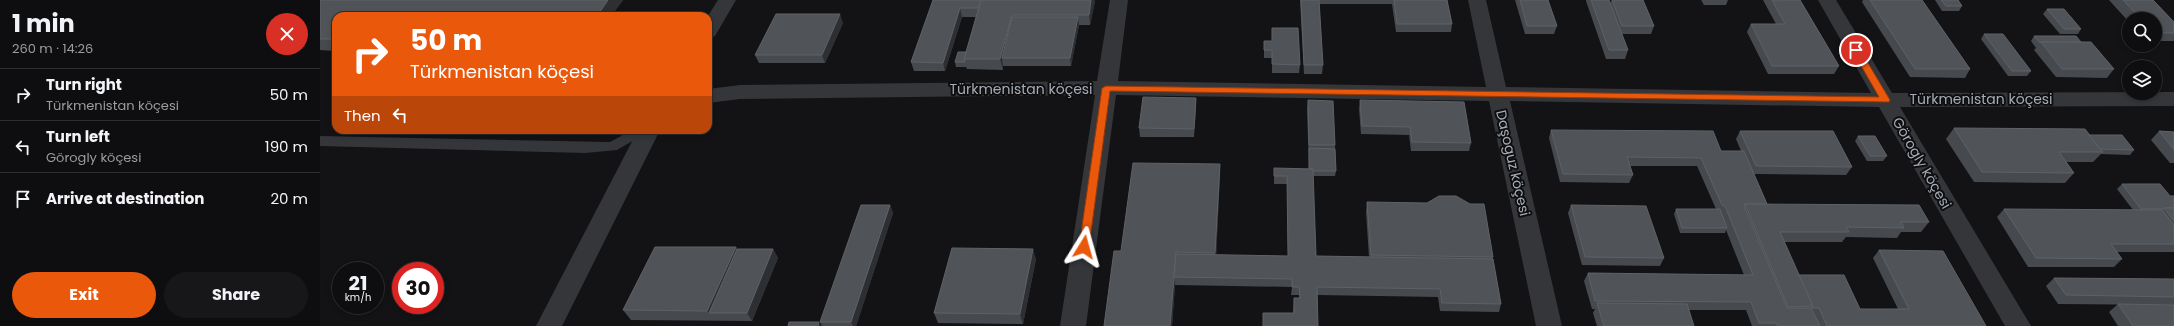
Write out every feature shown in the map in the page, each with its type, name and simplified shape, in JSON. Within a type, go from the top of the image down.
[{"type":"street","points":[[712,25],[727,0]]},
{"type":"street","points":[[1074,326],[1118,0]]},
{"type":"street","name":"Daşoguz köçesi","points":[[1477,0],[1549,326]]},
{"type":"street","name":"Görogly köçesi","points":[[1826,0],[2018,326]]},
{"type":"street","name":"Türkmenistan köçesi","points":[[712,96],[740,92],[1106,88],[1886,100],[2174,99]]},
{"type":"street","points":[[549,326],[647,134]]},
{"type":"lane","points":[[320,141],[584,148],[612,147],[635,134]]},
{"type":"building","points":[[320,0],[608,0],[600,12],[332,12],[332,39],[320,39]]},
{"type":"building","points":[[933,0],[981,0],[979,8],[960,8],[943,63],[911,62]]},
{"type":"building","points":[[981,0],[1091,0],[1089,15],[1012,15],[1000,59],[964,59]]},
{"type":"building","points":[[1301,0],[1319,0],[1323,65],[1304,65]]},
{"type":"building","points":[[1394,0],[1447,0],[1452,24],[1397,24]]},
{"type":"building","points":[[1520,0],[1548,0],[1557,26],[1527,26]]},
{"type":"building","points":[[1591,0],[1609,0],[1628,50],[1609,50]]},
{"type":"building","points":[[1612,0],[1643,0],[1654,26],[1622,26]]},
{"type":"building","points":[[1772,0],[1800,0],[1839,66],[1772,66],[1751,24],[1785,24]]},
{"type":"building","points":[[1870,0],[1922,0],[1970,69],[1915,69]]},
{"type":"building","points":[[1941,0],[1958,0],[1962,6],[1946,6]]},
{"type":"building","points":[[2123,0],[2153,0],[2174,22],[2174,33],[2162,33],[2162,12],[2134,12]]},
{"type":"building","points":[[2047,9],[2064,9],[2081,29],[2064,29]]},
{"type":"building","points":[[776,14],[840,14],[822,55],[755,55]]},
{"type":"building","points":[[1012,17],[1078,17],[1070,58],[1002,58]]},
{"type":"building","points":[[1272,28],[1298,28],[1300,65],[1272,64],[1272,50],[1264,50],[1264,41],[1272,41]]},
{"type":"building","points":[[1984,34],[2003,34],[2031,71],[2012,71]]},
{"type":"building","points":[[2034,36],[2076,36],[2081,42],[2040,43]]},
{"type":"building","points":[[2041,42],[2091,42],[2114,69],[2062,69]]},
{"type":"building","points":[[958,52],[966,52],[964,59],[965,62],[955,62]]},
{"type":"building","points":[[1143,97],[1196,98],[1194,129],[1139,128]]},
{"type":"building","points":[[1308,100],[1333,101],[1335,145],[1309,145]]},
{"type":"building","points":[[1360,100],[1464,102],[1471,143],[1412,142],[1410,127],[1362,126]]},
{"type":"building","points":[[1954,128],[2085,129],[2103,152],[2059,152],[2074,173],[1982,172]]},
{"type":"building","points":[[1551,130],[1713,131],[1721,151],[1744,151],[1767,204],[1745,204],[1744,206],[1787,308],[1811,308],[1820,326],[1778,326],[1776,323],[1759,323],[1751,302],[1595,301],[1588,273],[1753,275],[1725,206],[1722,205],[1701,158],[1627,157],[1633,175],[1563,174]]},
{"type":"building","points":[[1740,131],[1833,131],[1852,167],[1756,166]]},
{"type":"building","points":[[2159,131],[2174,132],[2174,150]]},
{"type":"building","points":[[2089,135],[2122,135],[2134,150],[2100,149]]},
{"type":"building","points":[[1858,136],[1875,136],[1887,156],[1870,156]]},
{"type":"building","points":[[1309,148],[1335,149],[1336,171],[1313,171],[1313,169],[1309,169]]},
{"type":"building","points":[[1133,163],[1220,164],[1215,253],[1176,252],[1170,326],[1104,326],[1114,251],[1121,251]]},
{"type":"building","points":[[1274,168],[1313,169],[1316,256],[1493,259],[1501,304],[1442,303],[1440,289],[1317,287],[1318,326],[1263,326],[1263,313],[1294,313],[1294,298],[1300,298],[1299,287],[1292,287],[1292,279],[1174,277],[1176,254],[1288,256],[1287,176],[1274,176]]},
{"type":"building","points":[[2122,184],[2160,184],[2170,196],[2174,196],[2174,208],[2141,209]]},
{"type":"building","points":[[1439,196],[1456,196],[1470,204],[1484,204],[1493,257],[1371,255],[1367,202],[1427,203]]},
{"type":"building","points":[[1745,204],[1919,205],[1929,222],[1901,222],[1904,228],[1846,227],[1849,232],[1780,232],[1813,306],[1788,307]]},
{"type":"building","points":[[861,205],[890,205],[851,322],[820,322]]},
{"type":"building","points":[[1571,205],[1646,206],[1664,258],[1585,257]]},
{"type":"building","points":[[2164,208],[2174,208],[2174,221]]},
{"type":"building","points":[[1676,209],[1720,209],[1727,228],[1682,228]]},
{"type":"building","points":[[2004,209],[2162,210],[2174,225],[2174,244],[2111,244],[2122,259],[2036,258]]},
{"type":"building","points":[[655,247],[736,247],[707,311],[623,310]]},
{"type":"building","points":[[952,248],[1033,249],[1020,314],[934,313]]},
{"type":"building","points":[[737,249],[773,249],[747,313],[709,313]]},
{"type":"building","points":[[1879,250],[1943,251],[1986,326],[1827,326],[1819,308],[1812,308],[1813,306],[1799,275],[1844,275],[1860,309],[1909,309]]},
{"type":"building","points":[[2054,278],[2174,279],[2174,297],[2066,295]]},
{"type":"building","points":[[1597,303],[1687,304],[1694,326],[1604,326]]},
{"type":"building","points":[[2118,304],[2174,305],[2174,326],[2133,326]]},
{"type":"building","points":[[789,322],[819,322],[818,326],[788,326]]},
{"type":"route","points":[[1084,247],[1106,88],[1482,95],[1886,100],[1856,50]]}]
